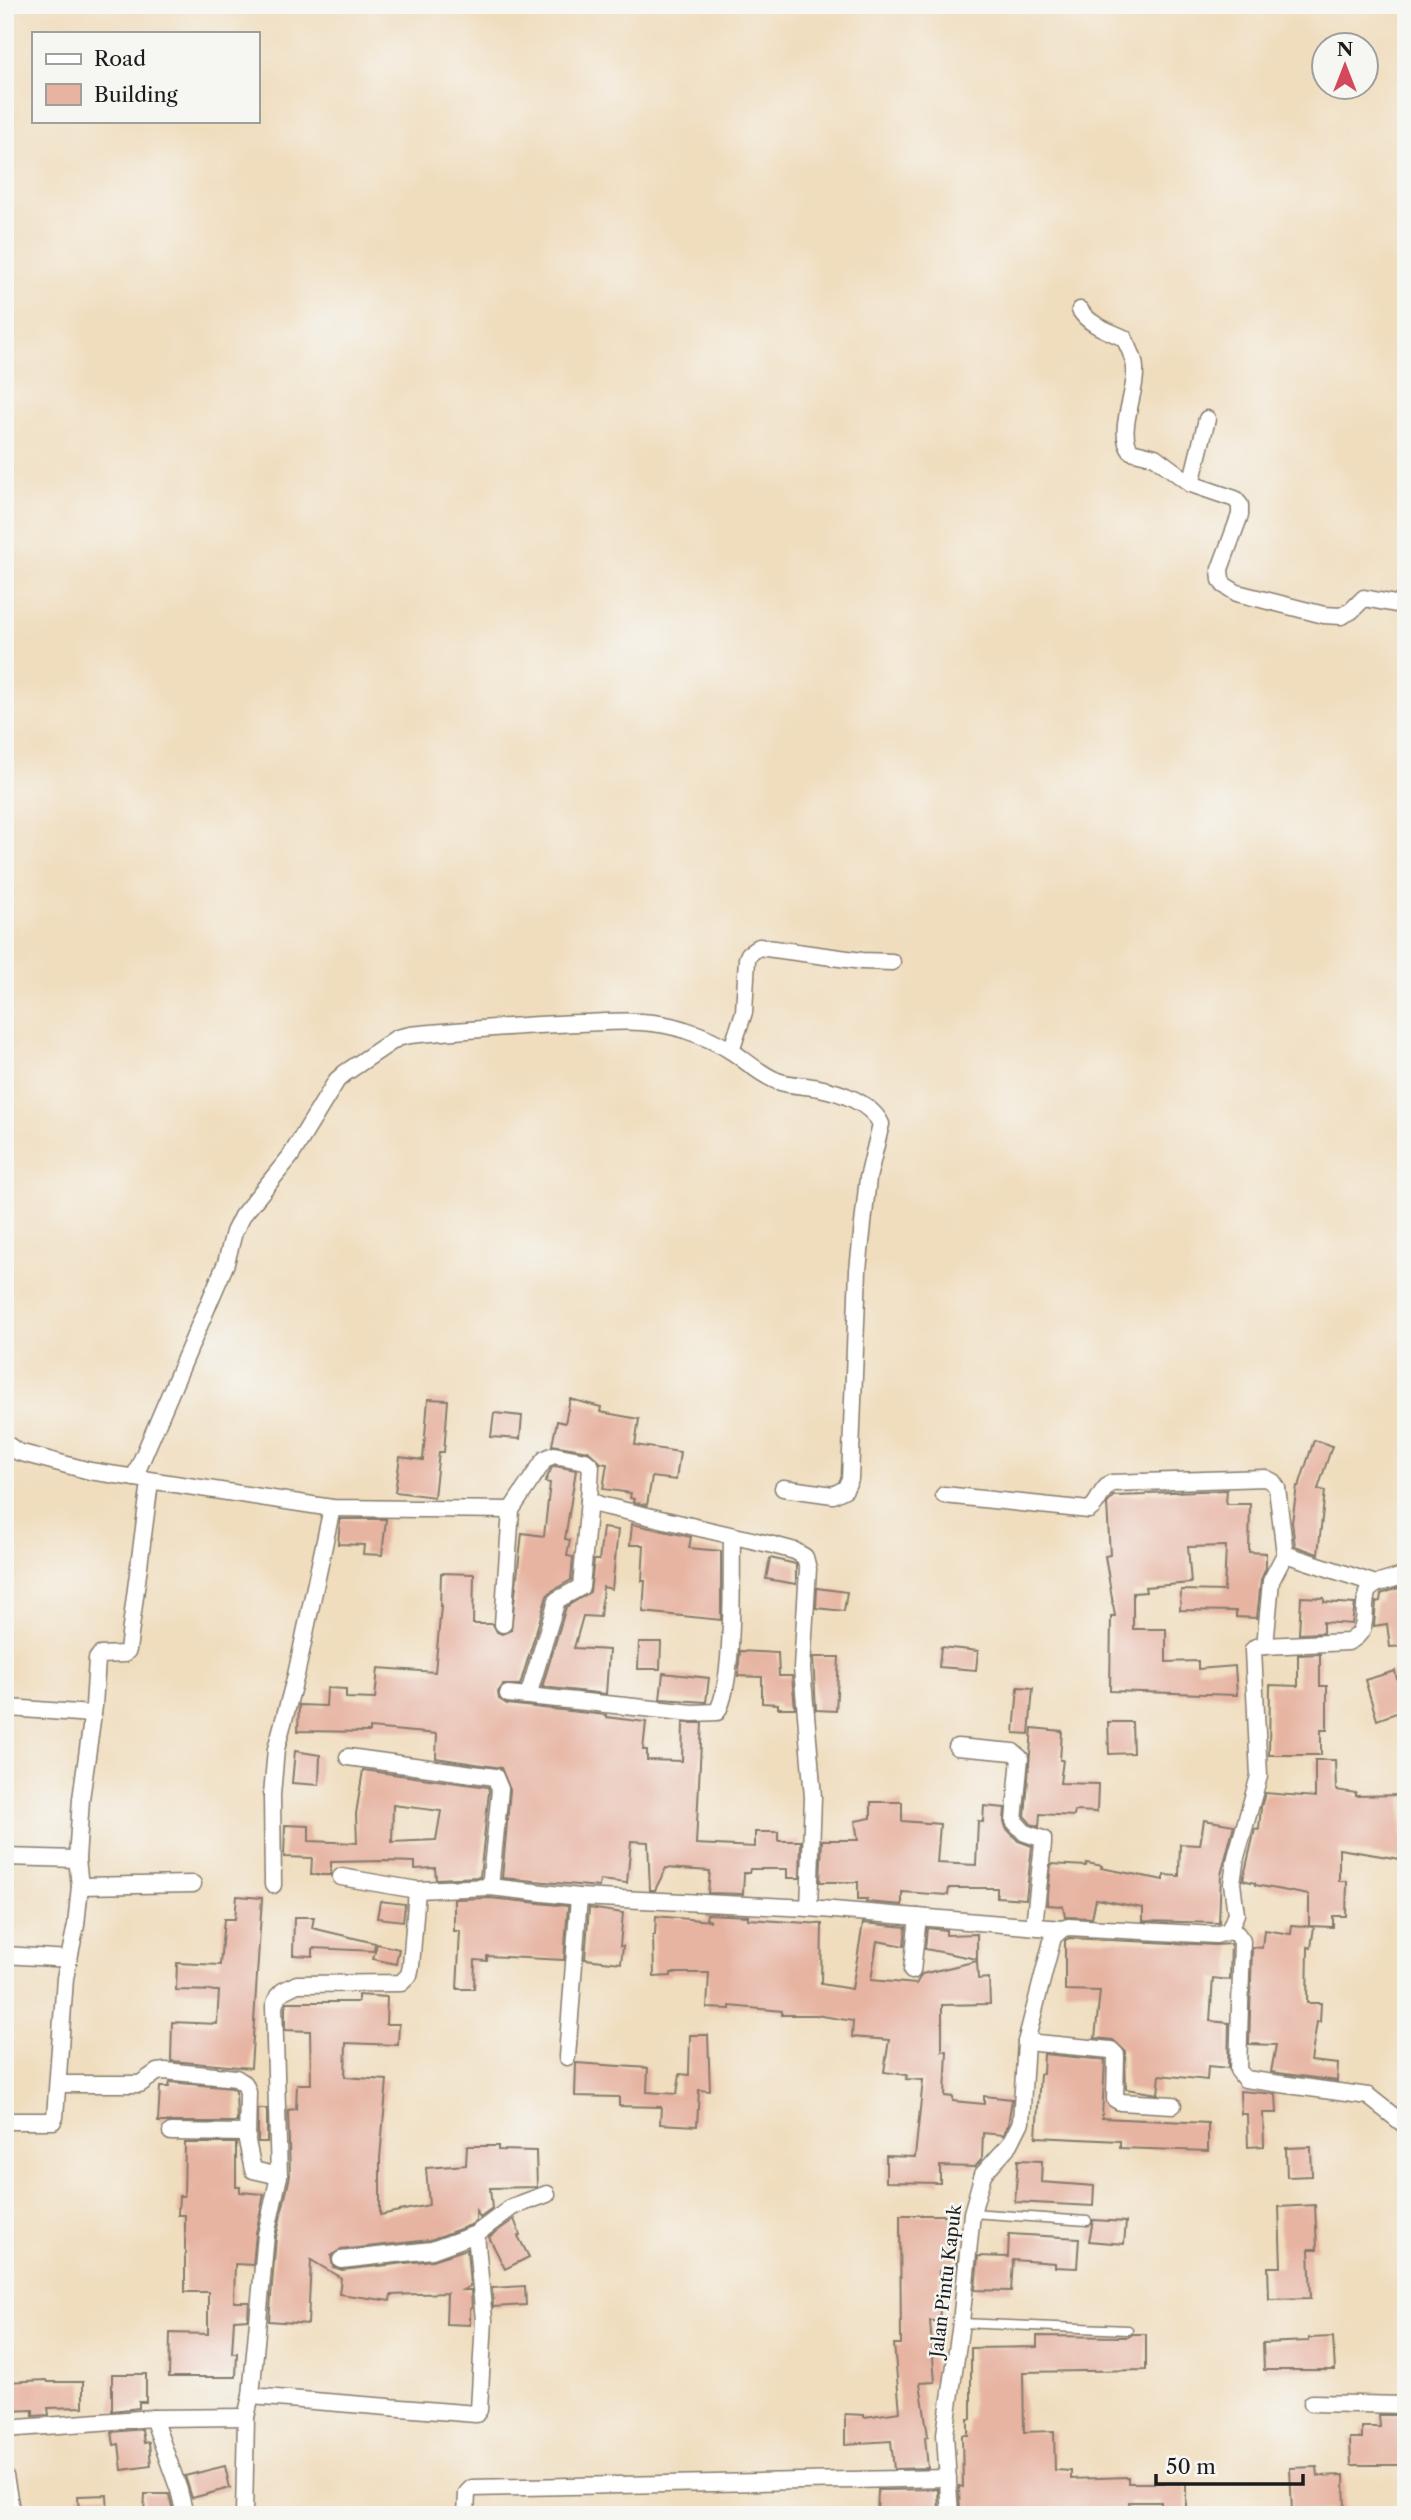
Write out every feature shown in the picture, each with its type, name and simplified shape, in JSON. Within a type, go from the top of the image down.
[{"type":"street","points":[[1080,310],[1084,317],[1098,326],[1124,338],[1133,359],[1136,370],[1125,438],[1131,451],[1155,457],[1191,484],[1235,499],[1240,505],[1240,515],[1220,569],[1221,580],[1230,589],[1324,615],[1341,616],[1351,611],[1364,598],[1406,606]]},
{"type":"street","points":[[1191,484],[1207,419]]},
{"type":"street","points":[[731,1051],[744,1012],[747,959],[753,950],[759,947],[862,961],[892,962]]},
{"type":"street","points":[[5,2121],[53,2121],[55,2117],[69,1959],[80,1886],[77,1859],[81,1799],[98,1657],[103,1654],[126,1654],[128,1650],[142,1480],[242,1216],[290,1157],[337,1080],[345,1073],[397,1038],[410,1035],[543,1025],[650,1022],[685,1030],[731,1051],[776,1081],[834,1091],[856,1101],[874,1114],[881,1124],[868,1178],[858,1270],[850,1479],[845,1489],[833,1495],[783,1488]]},
{"type":"street","points":[[5,1443],[18,1452],[70,1467],[332,1508],[511,1510]]},
{"type":"street","points":[[503,1624],[511,1510],[545,1459],[554,1455],[585,1461],[591,1465],[581,1587],[557,1600],[528,1696]]},
{"type":"street","points":[[944,1494],[1089,1510],[1097,1505],[1103,1488],[1111,1483],[1265,1478],[1277,1488],[1285,1555],[1271,1581],[1265,1646]]},
{"type":"street","points":[[589,1500],[611,1508],[795,1550],[805,1557],[808,1569],[802,1668],[813,1797],[809,1908]]},
{"type":"street","points":[[273,1885],[272,1795],[276,1749],[296,1675],[332,1508]]},
{"type":"street","points":[[508,1694],[693,1713],[717,1712],[729,1662],[732,1536]]},
{"type":"street","points":[[1285,1555],[1376,1584]]},
{"type":"street","points":[[1229,1931],[1236,1914],[1232,1883],[1236,1857],[1259,1776],[1256,1679],[1252,1656],[1256,1647],[1348,1643],[1357,1638],[1363,1629],[1368,1590],[1376,1584],[1406,1575]]},
{"type":"street","points":[[5,1711],[10,1708],[91,1714]]},
{"type":"street","points":[[957,1747],[1013,1752],[1020,1758],[1014,1821],[1025,1833],[1043,1839],[1034,1926]]},
{"type":"street","points":[[348,1757],[495,1777],[500,1789],[490,1887]]},
{"type":"street","points":[[5,1857],[77,1859]]},
{"type":"street","points":[[341,1877],[417,1890],[490,1887],[579,1897],[809,1908],[1062,1929],[1068,1927],[1216,1935],[1229,1931],[1237,1934],[1242,1941],[1240,2075],[1245,2078],[1368,2096],[1406,2126]]},
{"type":"street","points":[[80,1886],[193,1884]]},
{"type":"street","points":[[244,2515],[246,2417],[251,2396],[266,2235],[279,2176],[274,2006],[278,1996],[297,1984],[401,1983],[409,1975],[411,1966],[417,1890]]},
{"type":"street","points":[[568,2057],[579,1897]]},
{"type":"street","points":[[912,1971],[918,1917]]},
{"type":"street","name":"Jalan Pintu Kapuk","points":[[950,2515],[945,2434],[961,2323],[972,2213],[983,2174],[1010,2144],[1021,2122],[1026,2042],[1053,1937],[1062,1929]]},
{"type":"street","points":[[5,1955],[69,1959]]},
{"type":"street","points":[[1026,2042],[1111,2050],[1116,2055],[1115,2099],[1120,2102],[1173,2105]]},
{"type":"street","points":[[58,2084],[140,2084],[157,2072],[165,2071],[236,2078],[244,2084],[248,2092],[247,2133],[253,2171],[279,2176]]},
{"type":"street","points":[[172,2132],[247,2133]]},
{"type":"street","points":[[341,2260],[432,2250],[476,2234],[512,2207],[547,2194]]},
{"type":"street","points":[[251,2396],[476,2414],[479,2410],[484,2320],[476,2234]]},
{"type":"street","points":[[1312,2403],[1406,2405]]},
{"type":"street","points":[[5,2429],[153,2418],[246,2417]]},
{"type":"street","points":[[153,2418],[179,2490],[185,2515]]},
{"type":"street","points":[[5,2476],[12,2515]]},
{"type":"street","points":[[466,2515],[467,2493],[472,2488],[947,2478]]},
{"type":"lane","points":[[972,2213],[1087,2221]]},
{"type":"lane","points":[[961,2323],[1128,2330]]},
{"type":"building","points":[[428,1399],[448,1400],[444,1452],[439,1452],[434,1497],[395,1492],[400,1457],[423,1460]]},
{"type":"building","points":[[570,1399],[601,1407],[600,1412],[639,1419],[635,1445],[680,1452],[676,1480],[652,1477],[647,1505],[633,1502],[631,1493],[603,1489],[607,1464],[601,1463],[588,1451],[552,1445],[557,1421],[565,1423]]},
{"type":"building","points":[[494,1413],[522,1416],[520,1439],[491,1437]]},
{"type":"building","points":[[1314,1440],[1332,1446],[1318,1489],[1325,1491],[1318,1554],[1295,1546],[1292,1522],[1297,1486]]},
{"type":"building","points":[[555,1466],[576,1470],[565,1539],[570,1540],[567,1556],[573,1557],[571,1580],[547,1596],[520,1685],[503,1685],[498,1692],[499,1699],[507,1704],[646,1722],[643,1750],[647,1750],[647,1760],[682,1761],[683,1723],[702,1723],[696,1844],[755,1847],[755,1832],[778,1832],[778,1841],[801,1841],[800,1878],[787,1878],[787,1869],[750,1869],[749,1873],[744,1873],[743,1894],[708,1893],[710,1871],[666,1868],[655,1890],[650,1890],[648,1842],[631,1841],[627,1883],[600,1880],[599,1887],[502,1878],[510,1790],[501,1768],[436,1758],[437,1734],[370,1728],[370,1732],[298,1731],[299,1705],[326,1706],[327,1688],[346,1689],[346,1698],[375,1699],[378,1668],[435,1672],[441,1573],[474,1574],[473,1624],[493,1624],[497,1632],[502,1634],[511,1630],[522,1533],[544,1536],[550,1483],[545,1482]]},
{"type":"building","points":[[1227,1490],[1226,1504],[1250,1504],[1249,1552],[1266,1553],[1257,1618],[1236,1617],[1236,1611],[1180,1610],[1181,1590],[1224,1591],[1226,1546],[1188,1547],[1191,1583],[1145,1587],[1146,1592],[1133,1593],[1133,1629],[1166,1629],[1166,1662],[1198,1661],[1198,1669],[1235,1666],[1237,1695],[1110,1691],[1111,1616],[1115,1616],[1105,1556],[1110,1555],[1107,1504],[1113,1496]]},
{"type":"building","points":[[340,1519],[386,1519],[382,1555],[363,1554],[364,1545],[338,1544]]},
{"type":"building","points":[[632,1524],[691,1537],[689,1548],[721,1551],[721,1620],[643,1612],[644,1545],[630,1545]]},
{"type":"building","points":[[603,1528],[618,1530],[612,1589],[603,1587],[600,1617],[583,1616],[574,1648],[609,1650],[606,1694],[542,1687],[566,1607],[590,1592],[594,1560],[599,1560]]},
{"type":"building","points":[[770,1558],[796,1564],[796,1584],[766,1579]]},
{"type":"building","points":[[1401,1587],[1406,1646],[1390,1647],[1387,1624],[1374,1626],[1376,1602],[1380,1601],[1381,1594]]},
{"type":"building","points":[[817,1588],[847,1592],[844,1611],[816,1608]]},
{"type":"building","points":[[1301,1597],[1355,1604],[1352,1624],[1323,1622],[1323,1633],[1299,1634]]},
{"type":"building","points":[[639,1642],[661,1642],[660,1669],[638,1669]]},
{"type":"building","points":[[941,1647],[978,1651],[976,1670],[939,1667]]},
{"type":"building","points":[[740,1651],[778,1653],[779,1676],[792,1676],[795,1708],[778,1708],[778,1704],[762,1703],[762,1677],[738,1676]]},
{"type":"building","points":[[1320,1654],[1320,1686],[1327,1686],[1327,1730],[1321,1730],[1321,1755],[1269,1755],[1270,1685],[1298,1686],[1298,1655]]},
{"type":"building","points":[[813,1657],[839,1657],[836,1711],[816,1710]]},
{"type":"building","points":[[1395,1671],[1397,1679],[1406,1677],[1406,1696],[1401,1698],[1405,1710],[1377,1720],[1365,1680]]},
{"type":"building","points":[[663,1673],[709,1678],[706,1702],[660,1699]]},
{"type":"building","points":[[1018,1687],[1033,1688],[1029,1734],[1014,1733]]},
{"type":"building","points":[[1108,1722],[1132,1722],[1133,1753],[1109,1754]]},
{"type":"building","points":[[1032,1728],[1062,1731],[1060,1760],[1063,1760],[1060,1783],[1098,1784],[1097,1812],[1075,1811],[1074,1816],[1040,1814],[1039,1827],[1031,1824],[1025,1817]]},
{"type":"building","points":[[295,1751],[320,1755],[319,1785],[292,1783]]},
{"type":"building","points":[[1315,1760],[1335,1760],[1336,1790],[1356,1793],[1356,1796],[1402,1795],[1402,1836],[1406,1836],[1406,1860],[1339,1849],[1339,1881],[1347,1881],[1346,1916],[1333,1916],[1333,1927],[1309,1926],[1309,1895],[1255,1885],[1243,1880],[1255,1829],[1259,1830],[1265,1793],[1315,1797]]},
{"type":"building","points":[[363,1770],[488,1787],[480,1877],[436,1879],[435,1868],[415,1869],[415,1862],[384,1861],[331,1862],[331,1875],[311,1875],[312,1858],[284,1857],[285,1825],[309,1826],[309,1841],[357,1843],[356,1814]],"holes":[[[393,1805],[441,1811],[436,1840],[392,1842]]]},
{"type":"building","points":[[871,1802],[902,1802],[902,1821],[940,1824],[937,1863],[976,1865],[978,1821],[983,1822],[984,1806],[1005,1808],[1006,1828],[1018,1841],[1032,1846],[1026,1899],[997,1897],[997,1888],[949,1888],[948,1895],[902,1892],[902,1905],[858,1899],[858,1882],[820,1882],[822,1840],[858,1840],[855,1821],[871,1818]]},
{"type":"building","points":[[1204,1820],[1234,1825],[1221,1875],[1219,1923],[1143,1921],[1143,1908],[1096,1899],[1092,1918],[1065,1917],[1063,1906],[1047,1905],[1051,1864],[1086,1866],[1087,1863],[1164,1880],[1164,1875],[1179,1876],[1180,1844],[1200,1845]]},
{"type":"building","points":[[237,1896],[262,1898],[251,2068],[171,2061],[172,2022],[217,2024],[219,1991],[176,1990],[177,1963],[220,1965],[224,1919],[235,1919]]},
{"type":"building","points":[[490,1898],[568,1906],[564,1960],[487,1956],[487,1961],[475,1960],[474,1989],[457,1989],[460,1931],[454,1931],[454,1899]]},
{"type":"building","points":[[380,1901],[405,1904],[403,1921],[377,1918]]},
{"type":"building","points":[[589,1908],[623,1913],[621,1963],[585,1959]]},
{"type":"building","points":[[707,1914],[822,1924],[821,1984],[852,1989],[863,1923],[906,1927],[904,1946],[877,1941],[871,1980],[916,1984],[922,1974],[977,1961],[978,1979],[989,1978],[990,2004],[942,2005],[942,2051],[947,2051],[945,2096],[953,2097],[953,2101],[984,2104],[984,2096],[1012,2099],[1008,2125],[1003,2135],[983,2133],[982,2159],[975,2167],[940,2166],[940,2183],[886,2182],[886,2156],[915,2157],[923,2080],[906,2079],[907,2075],[884,2072],[889,2040],[852,2037],[853,2021],[816,2015],[782,2015],[782,2011],[730,2006],[730,2009],[707,2008],[709,1973],[671,1973],[671,1976],[654,1977],[653,1935],[656,1916],[711,1921],[706,1919]]},
{"type":"building","points":[[294,1917],[314,1917],[312,1928],[375,1943],[374,1951],[313,1948],[313,1956],[293,1955]]},
{"type":"building","points":[[1292,1925],[1314,1927],[1311,1948],[1308,1947],[1307,2003],[1321,2003],[1320,2022],[1317,2022],[1311,2061],[1338,2064],[1337,2081],[1271,2072],[1276,2045],[1249,2044],[1252,1947],[1262,1948],[1264,1930],[1291,1934]]},
{"type":"building","points":[[927,1928],[946,1930],[946,1935],[977,1934],[977,1959],[925,1949]]},
{"type":"building","points":[[1065,1940],[1231,1944],[1230,1980],[1213,1978],[1210,2021],[1229,2023],[1228,2068],[1208,2066],[1207,2080],[1160,2075],[1158,2094],[1126,2089],[1125,2051],[1113,2040],[1095,2038],[1100,1991],[1065,1990]]},
{"type":"building","points":[[377,1944],[399,1949],[396,1964],[373,1959]]},
{"type":"building","points":[[358,1995],[387,1997],[386,2024],[399,2024],[398,2045],[346,2043],[345,2077],[387,2080],[380,2158],[380,2215],[429,2205],[426,2168],[466,2165],[467,2146],[498,2146],[498,2150],[536,2151],[537,2187],[490,2188],[492,2209],[480,2218],[476,2211],[476,2221],[471,2225],[430,2240],[340,2250],[331,2256],[333,2267],[342,2270],[433,2260],[467,2249],[470,2286],[463,2290],[471,2290],[470,2325],[446,2324],[447,2293],[391,2295],[390,2301],[339,2294],[341,2278],[311,2260],[308,2324],[269,2321],[276,2237],[290,2176],[288,2110],[296,2109],[297,2084],[311,2084],[310,2031],[285,2030],[285,2008],[287,2002],[358,2002]]},
{"type":"building","points":[[690,2035],[708,2035],[710,2091],[699,2090],[697,2126],[660,2124],[661,2107],[619,2106],[619,2097],[575,2096],[576,2063],[648,2068],[647,2092],[677,2094],[680,2074],[689,2075]]},
{"type":"building","points":[[1044,2054],[1105,2060],[1102,2118],[1208,2123],[1208,2151],[1120,2148],[1120,2141],[1036,2137]]},
{"type":"building","points":[[170,2082],[232,2088],[236,2091],[237,2122],[158,2122],[160,2087],[169,2087]]},
{"type":"building","points":[[1240,2091],[1276,2094],[1277,2113],[1263,2113],[1264,2146],[1248,2147],[1247,2114],[1241,2114]]},
{"type":"building","points":[[258,2109],[267,2109],[267,2142],[258,2142]]},
{"type":"building","points":[[185,2143],[236,2143],[236,2187],[240,2187],[240,2192],[264,2194],[253,2265],[235,2264],[234,2302],[249,2302],[248,2319],[234,2320],[232,2353],[237,2353],[236,2377],[169,2377],[170,2333],[208,2334],[208,2292],[185,2292],[185,2215],[178,2215],[179,2196],[184,2196]]},
{"type":"building","points":[[1311,2147],[1312,2176],[1287,2177],[1286,2148]]},
{"type":"building","points":[[1018,2160],[1042,2161],[1041,2182],[1094,2186],[1093,2206],[1015,2202]]},
{"type":"building","points":[[1315,2205],[1317,2249],[1309,2249],[1311,2298],[1269,2299],[1268,2267],[1281,2267],[1279,2207]]},
{"type":"building","points":[[900,2215],[952,2215],[952,2255],[957,2255],[956,2271],[939,2271],[940,2321],[930,2321],[935,2382],[920,2383],[928,2436],[925,2437],[928,2468],[894,2469],[891,2441],[845,2444],[845,2414],[864,2417],[900,2412],[894,2344],[901,2344]]},
{"type":"building","points":[[514,2219],[520,2235],[518,2236],[529,2257],[505,2269],[489,2237]]},
{"type":"building","points":[[1093,2220],[1126,2222],[1124,2244],[1089,2241]]},
{"type":"building","points":[[1009,2234],[1079,2238],[1077,2268],[1055,2267],[1055,2263],[1013,2260],[1011,2291],[975,2290],[978,2256],[1008,2257]]},
{"type":"building","points":[[525,2286],[526,2305],[493,2307],[492,2288]]},
{"type":"building","points":[[1133,2334],[1146,2334],[1146,2370],[1023,2372],[1024,2432],[1054,2431],[1055,2470],[1071,2471],[1071,2479],[1128,2477],[1128,2483],[1186,2483],[1186,2513],[1161,2513],[1161,2502],[1129,2502],[1130,2513],[1114,2514],[1114,2510],[1043,2510],[1043,2513],[960,2515],[959,2486],[963,2487],[962,2435],[968,2435],[968,2419],[971,2419],[971,2348],[1037,2347],[1037,2336],[1128,2337]]},
{"type":"building","points":[[1333,2337],[1335,2370],[1264,2370],[1263,2343]]},
{"type":"building","points":[[112,2374],[146,2374],[146,2402],[139,2402],[139,2408],[112,2411]]},
{"type":"building","points":[[6,2382],[83,2382],[83,2407],[48,2408],[49,2415],[33,2416],[33,2410],[6,2411]]},
{"type":"building","points":[[1379,2415],[1406,2415],[1406,2465],[1351,2465],[1350,2438],[1362,2438],[1362,2427],[1380,2427]]},
{"type":"building","points":[[142,2429],[144,2443],[149,2442],[151,2466],[122,2470],[119,2444],[114,2445],[112,2432]]},
{"type":"building","points":[[225,2466],[230,2488],[192,2498],[185,2476]]},
{"type":"building","points":[[1317,2467],[1318,2476],[1344,2475],[1345,2510],[1292,2512],[1290,2468]]},
{"type":"building","points":[[938,2489],[939,2515],[877,2515],[878,2490]]},
{"type":"building","points":[[145,2494],[169,2494],[174,2515],[144,2515]]},
{"type":"building","points":[[107,2495],[108,2515],[79,2515],[78,2496]]}]
